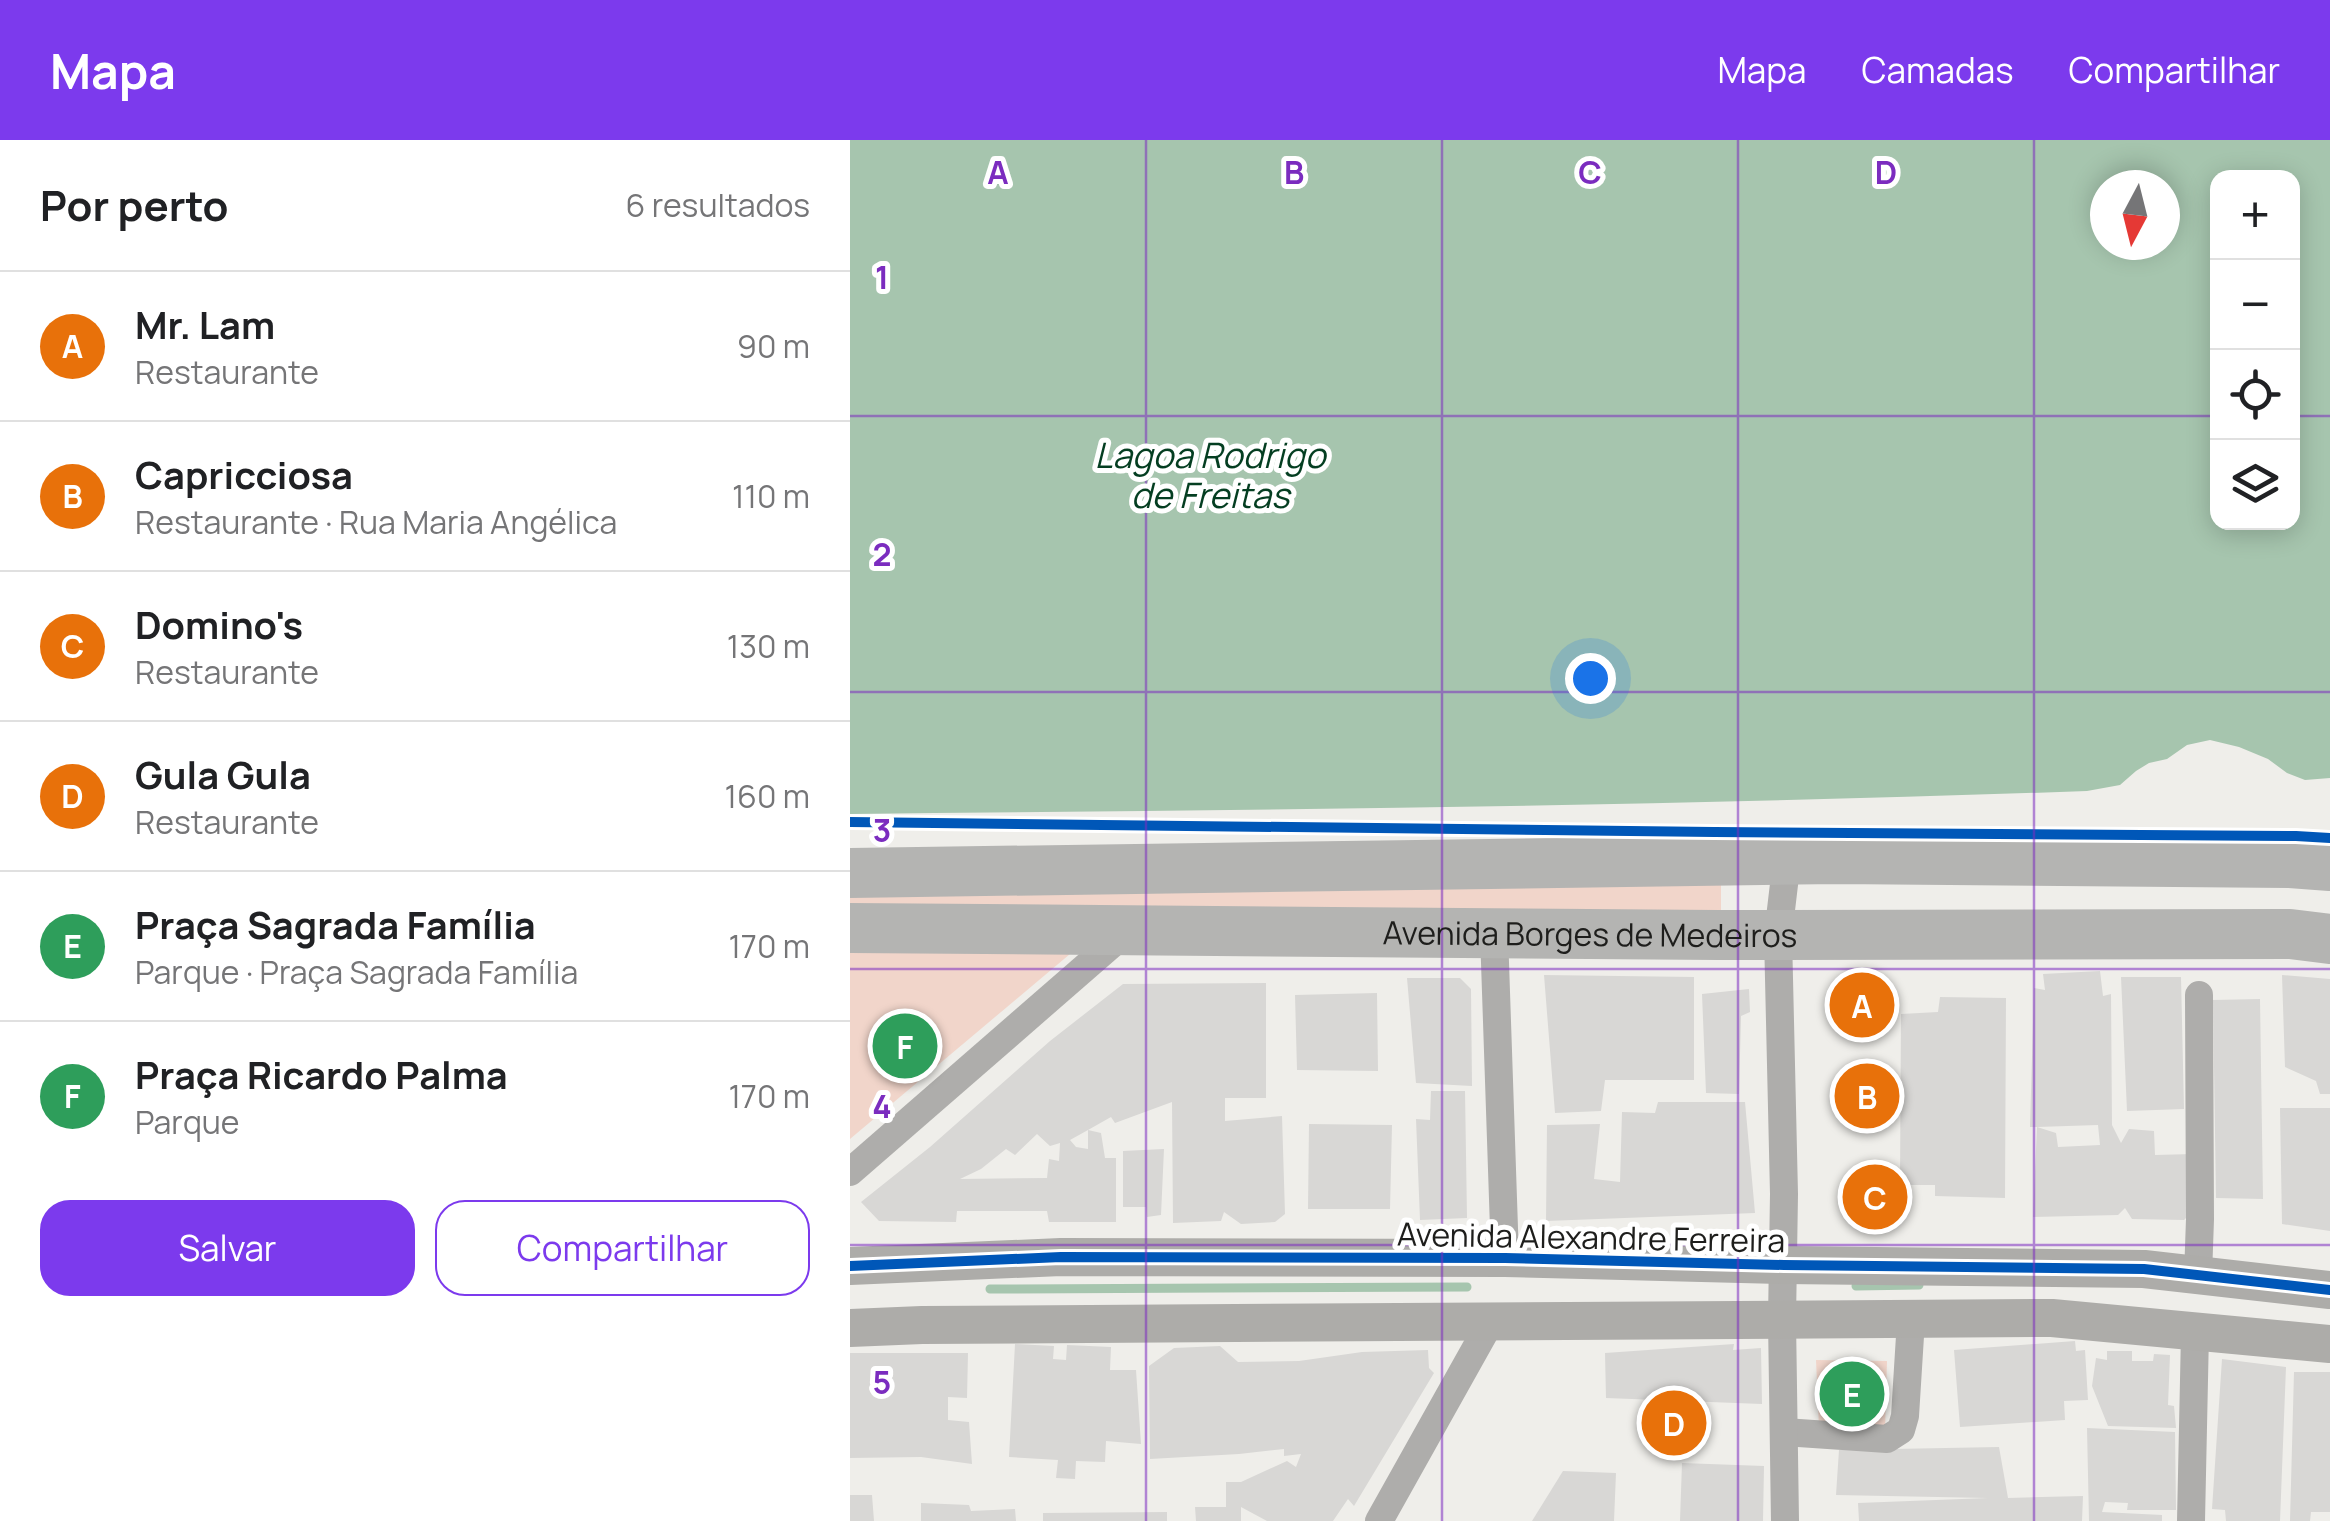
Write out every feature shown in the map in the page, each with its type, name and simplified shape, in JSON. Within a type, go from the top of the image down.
[{"type":"highway","name":"Avenida Borges de Medeiros","points":[[850,874],[1837,859],[2310,865]]},
{"type":"highway","points":[[1801,935],[1815,910],[1817,886],[1837,859]]},
{"type":"highway","points":[[2310,865],[2312,900],[2306,916],[2310,937]]},
{"type":"highway","name":"Avenida Borges de Medeiros","points":[[850,928],[2310,937]]},
{"type":"street","points":[[1786,1521],[1782,1320],[1801,935],[1787,860]]},
{"type":"street","points":[[850,1172],[1127,932]]},
{"type":"street","points":[[1494,933],[1505,1258]]},
{"type":"street","points":[[2198,995],[2198,1276]]},
{"type":"street","name":"Avenida Alexandre Ferreira","points":[[860,1260],[924,1262],[1061,1256],[1505,1258],[2144,1270],[2330,1290]]},
{"type":"street","points":[[922,1325],[914,1310],[912,1293],[924,1262]]},
{"type":"street","points":[[1672,1320],[1684,1313],[1690,1296],[1687,1274],[1680,1262]]},
{"type":"street","points":[[850,1328],[2052,1318],[2330,1344]]},
{"type":"street","points":[[1380,1521],[1491,1320]]},
{"type":"street","points":[[1784,1432],[1887,1439],[1901,1430],[1911,1320]]},
{"type":"street","points":[[2192,1521],[2195,1333]]},
{"type":"shaded area","points":[[1721,871],[1721,917],[850,915],[850,880]]},
{"type":"shaded area","points":[[850,951],[1070,954],[850,1139]]},
{"type":"shaded area","points":[[1816,1360],[1887,1361],[1885,1431],[1819,1428]]},
{"type":"water","name":"Lagoa Rodrigo de Freitas","points":[[850,140],[2330,140],[2330,778],[2305,780],[2268,759],[2210,740],[2187,745],[2167,759],[2149,763],[2120,785],[2087,791],[1314,809],[850,814]]},
{"type":"building","points":[[2100,971],[2103,996],[2111,994],[2112,1125],[2121,1143],[2129,1129],[2154,1131],[2155,1155],[2193,1154],[2191,1213],[2184,1220],[2132,1219],[2125,1208],[2118,1215],[2033,1217],[2037,1127],[2030,1127],[2034,988],[2045,990],[2043,974]],"holes":[[[2098,1125],[2100,1145],[2058,1147],[2056,1133],[2037,1127]]]},
{"type":"building","points":[[1544,975],[1694,977],[1694,1080],[1605,1080],[1601,1111],[1555,1113]]},
{"type":"building","points":[[2282,975],[2330,979],[2330,1094],[2320,1094],[2316,1081],[2285,1067]]},
{"type":"building","points":[[2121,977],[2181,977],[2184,1109],[2127,1111]]},
{"type":"building","points":[[1407,978],[1460,978],[1471,989],[1472,1086],[1416,1083]]},
{"type":"building","points":[[1266,983],[1266,1098],[1225,1098],[1225,1121],[1282,1116],[1285,1214],[1275,1222],[1241,1224],[1224,1212],[1221,1221],[1173,1223],[1172,1102],[1115,1123],[1111,1117],[1088,1130],[1101,1133],[1105,1158],[1116,1158],[1116,1222],[1049,1222],[1047,1211],[957,1211],[956,1222],[879,1221],[861,1202],[1050,1041],[1123,984]],"holes":[[[1088,1130],[1088,1149],[1076,1147],[1070,1140]],[[1037,1134],[1050,1146],[1060,1143],[1059,1161],[1049,1159],[1047,1178],[960,1179],[981,1169],[1006,1149],[1015,1155]]]},
{"type":"building","points":[[1749,989],[1750,1012],[1741,1016],[1739,1094],[1706,1093],[1702,994]]},
{"type":"building","points":[[1377,993],[1378,1071],[1297,1070],[1295,995]]},
{"type":"building","points":[[1940,997],[2006,998],[2005,1198],[1935,1196],[1935,1185],[1900,1185],[1901,1014],[1938,1012]]},
{"type":"building","points":[[2260,999],[2263,1199],[2216,1198],[2213,1000]]},
{"type":"building","points":[[1431,1091],[1465,1091],[1467,1218],[1420,1220],[1416,1119],[1430,1120]]},
{"type":"building","points":[[1658,1102],[1745,1102],[1755,1213],[1546,1221],[1547,1125],[1600,1124],[1594,1179],[1620,1182],[1622,1112],[1655,1113]]},
{"type":"building","points":[[2280,1108],[2330,1108],[2330,1231],[2282,1224]]},
{"type":"building","points":[[1309,1124],[1392,1125],[1390,1209],[1308,1209]]},
{"type":"building","points":[[1164,1149],[1161,1215],[1147,1217],[1146,1207],[1123,1207],[1123,1151]]},
{"type":"building","points":[[2075,1341],[2076,1351],[2085,1350],[2088,1400],[2064,1401],[2065,1420],[1960,1427],[1954,1350]]},
{"type":"building","points":[[1015,1344],[1054,1346],[1053,1359],[1066,1360],[1067,1345],[1111,1347],[1110,1370],[1136,1370],[1141,1444],[1106,1441],[1105,1462],[1076,1461],[1075,1479],[1056,1478],[1058,1460],[1009,1457]]},
{"type":"building","points":[[1734,1344],[1733,1350],[1761,1348],[1762,1404],[1606,1398],[1605,1353]]},
{"type":"building","points":[[1220,1346],[1238,1362],[1428,1350],[1429,1368],[1434,1373],[1354,1506],[1348,1499],[1333,1521],[1267,1521],[1241,1507],[1241,1521],[1196,1521],[1195,1507],[1226,1507],[1226,1482],[1241,1482],[1287,1461],[1296,1467],[1301,1454],[1284,1456],[1284,1449],[1150,1459],[1149,1366],[1174,1348]]},
{"type":"building","points":[[2107,1351],[2132,1351],[2132,1361],[2153,1361],[2154,1354],[2170,1355],[2168,1405],[2174,1406],[2176,1428],[2108,1426],[2092,1386],[2096,1358],[2107,1360]]},
{"type":"building","points":[[850,1353],[968,1353],[967,1398],[948,1397],[948,1420],[969,1422],[972,1464],[921,1457],[850,1458]]},
{"type":"building","points":[[2222,1359],[2286,1367],[2280,1521],[2226,1521],[2225,1510],[2212,1509]]},
{"type":"building","points":[[2294,1372],[2330,1372],[2330,1512],[2311,1512],[2310,1521],[2290,1521]]},
{"type":"building","points":[[2087,1428],[2175,1432],[2176,1510],[2127,1510],[2128,1503],[2105,1502],[2102,1512],[2162,1515],[2162,1521],[2089,1521]]},
{"type":"building","points":[[1999,1447],[2008,1498],[2083,1496],[2082,1521],[1859,1521],[1858,1503],[1988,1498],[1836,1495],[1839,1450]]},
{"type":"building","points":[[1682,1463],[1764,1466],[1763,1521],[1680,1521]]},
{"type":"building","points":[[1563,1471],[1616,1473],[1614,1521],[1532,1521]]},
{"type":"building","points":[[850,1495],[872,1495],[874,1521],[850,1521]]},
{"type":"building","points":[[921,1503],[969,1505],[971,1511],[1015,1509],[1016,1521],[921,1521]]},
{"type":"building","points":[[1167,1512],[1167,1521],[1043,1521],[1043,1513]]},
{"type":"waterway","points":[[1856,1286],[1919,1285]]},
{"type":"waterway","points":[[990,1289],[1467,1287]]},
{"type":"cycle path","points":[[850,822],[2330,838]]},
{"type":"cycle path","points":[[850,1266],[1061,1257],[1505,1258],[2144,1269],[2330,1290]]},
{"type":"place","name":"Mr. Lam","points":[[1862,1005]]},
{"type":"place","name":"Praça Ricardo Palma","points":[[905,1046]]},
{"type":"place","name":"Capricciosa","points":[[1867,1096]]},
{"type":"place","name":"Domino's","points":[[1875,1197]]},
{"type":"place","name":"Praça Sagrada Família","points":[[1852,1394]]},
{"type":"place","name":"Gula Gula","points":[[1674,1423]]}]
